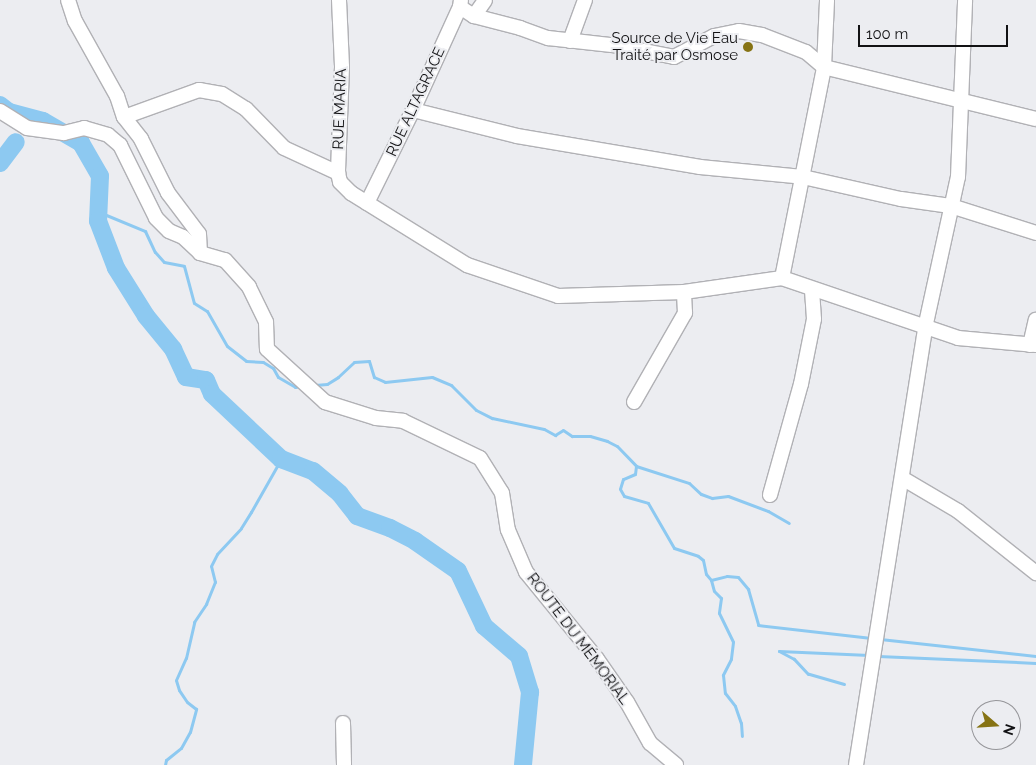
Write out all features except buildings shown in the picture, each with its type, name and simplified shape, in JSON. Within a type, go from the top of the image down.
[{"type":"street","points":[[68,0],[75,21],[118,96],[124,117],[141,139],[168,193],[199,234],[200,254]]},
{"type":"street","name":"RUE MARIA","points":[[338,173],[342,67],[339,0]]},
{"type":"street","points":[[474,16],[485,0]]},
{"type":"street","points":[[570,41],[585,0]]},
{"type":"street","points":[[782,278],[824,67],[827,0]]},
{"type":"street","points":[[856,765],[925,328],[958,178],[965,0]]},
{"type":"street","points":[[461,4],[474,16],[520,28],[548,38],[619,46],[674,57],[714,36],[739,31],[762,35],[806,52],[824,67],[1036,119]]},
{"type":"street","name":"RUE ALTAGRACE","points":[[367,203],[413,110],[461,4]]},
{"type":"street","points":[[124,117],[199,90],[222,94],[246,109],[284,148],[338,173],[340,182],[351,193],[466,265],[558,296],[684,292],[782,278],[958,338],[1033,345],[1036,320]]},
{"type":"street","points":[[413,110],[517,136],[700,167],[803,177],[901,199],[951,206],[1036,233]]},
{"type":"street","points":[[0,111],[27,128],[64,133],[84,128],[108,135],[120,145],[156,218],[169,231],[184,237],[200,254]]},
{"type":"street","name":"ROUTE DU MÉMORIAL","points":[[200,254],[225,260],[250,287],[266,322],[267,349],[325,402],[376,418],[403,421],[480,458],[502,493],[508,530],[526,572],[597,659],[627,702],[650,743],[676,765]]},
{"type":"street","points":[[770,495],[801,384],[814,319],[812,289]]},
{"type":"street","points":[[634,402],[685,313],[684,292]]},
{"type":"street","points":[[902,478],[958,511],[1036,573]]},
{"type":"street","points":[[343,723],[344,765]]},
{"type":"waterway","points":[[0,105],[9,112],[43,121],[81,143],[100,176],[98,221],[116,268],[146,316],[173,349],[186,377],[206,380],[212,394],[281,459],[313,471],[340,494],[357,516],[390,528],[415,541],[458,571],[484,626],[519,656],[530,692],[523,765]]},
{"type":"waterway","points":[[0,163],[16,142]]},
{"type":"waterway","points":[[99,212],[145,231],[155,252],[164,262],[184,266],[194,303],[207,311],[227,346],[246,361],[263,362],[273,368],[278,377],[295,387],[301,386]]},
{"type":"waterway","points":[[315,385],[327,384],[338,377],[354,362],[369,361],[374,377],[385,382],[432,377],[451,385],[476,410],[492,418],[544,429],[555,435],[563,430],[572,436],[590,436],[607,441],[617,446],[636,466],[635,474],[623,479],[620,489],[624,496],[648,503],[674,548],[698,556],[703,560],[706,574],[711,580],[727,576],[738,577],[748,589],[758,625],[871,638]]},
{"type":"waterway","points":[[165,765],[166,760],[181,748],[190,732],[196,709],[187,702],[179,690],[176,680],[186,658],[194,622],[206,604],[215,582],[211,566],[217,554],[241,528],[281,459]]},
{"type":"waterway","points":[[636,466],[689,483],[701,494],[712,498],[728,496],[768,511],[789,523]]},
{"type":"waterway","points":[[711,580],[714,591],[721,598],[719,613],[733,642],[731,659],[723,675],[725,693],[735,706],[741,723],[742,736]]},
{"type":"waterway","points":[[880,639],[1036,656]]},
{"type":"waterway","points":[[844,684],[808,674],[794,659],[779,651],[869,655]]},
{"type":"waterway","points":[[878,656],[1036,663]]},
{"type":"place","name":"Source de Vie Eau Traité par Osmose","points":[[748,47]]}]
